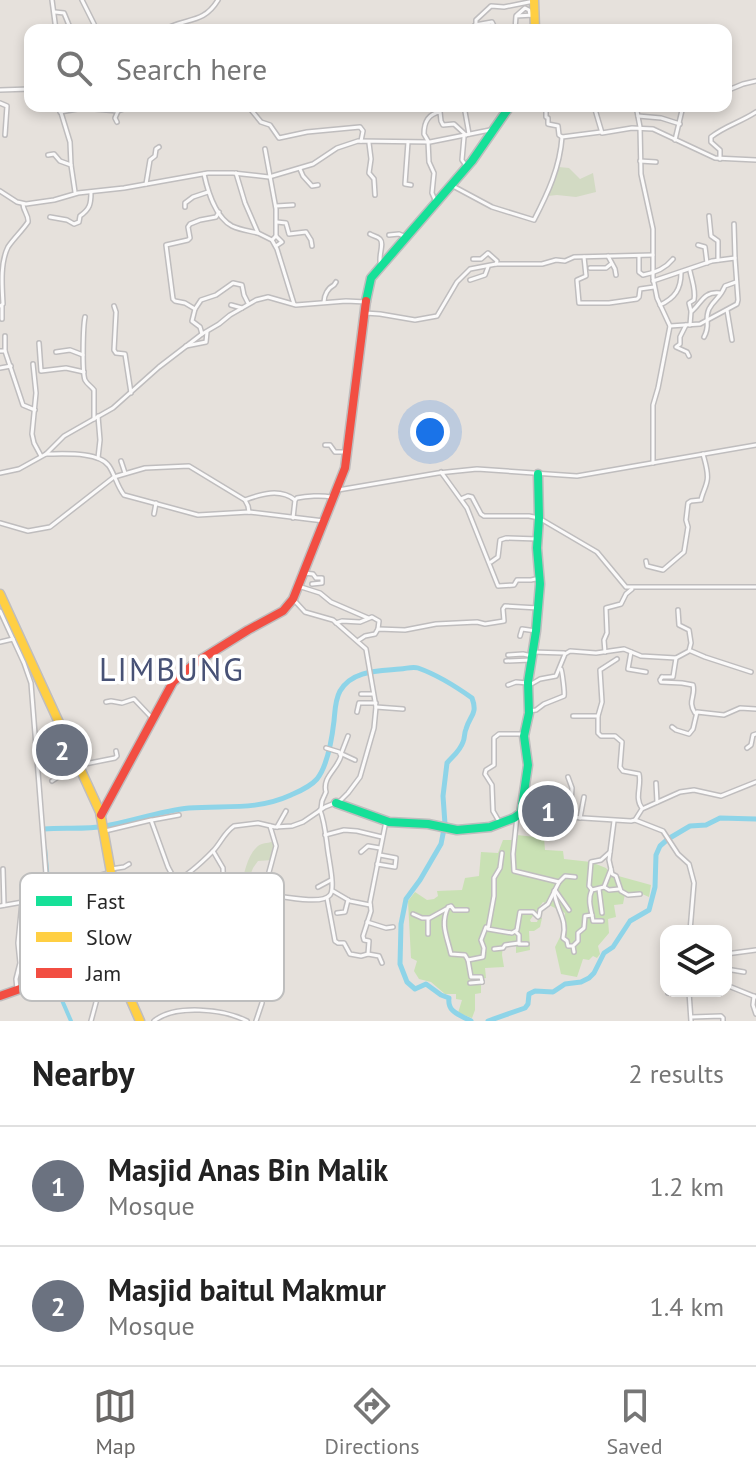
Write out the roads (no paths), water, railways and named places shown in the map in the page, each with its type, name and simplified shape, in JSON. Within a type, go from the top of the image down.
[{"type":"main road","points":[[534,1],[534,24]]},
{"type":"main road","points":[[101,815],[167,690],[182,673],[289,606],[305,581],[345,468],[371,280],[467,167],[506,112]]},
{"type":"main road","points":[[336,803],[386,821],[460,830],[483,828],[518,815],[525,793],[528,765],[524,734],[529,711],[528,684],[540,578],[538,474]]},
{"type":"main road","points":[[0,594],[16,638],[61,725],[101,815],[112,871]]},
{"type":"main road","points":[[0,996],[20,989]]},
{"type":"main road","points":[[133,1001],[140,1021]]},
{"type":"street","points":[[52,0],[55,24]]},
{"type":"street","points":[[82,0],[94,24]]},
{"type":"street","points":[[175,24],[205,15],[218,0]]},
{"type":"street","points":[[476,24],[476,20],[491,6],[504,7],[534,1]]},
{"type":"street","points":[[515,4],[515,24]]},
{"type":"street","points":[[517,15],[525,8],[532,15]]},
{"type":"street","points":[[54,12],[64,13],[69,24]]},
{"type":"street","points":[[732,89],[755,82]]},
{"type":"street","points":[[0,90],[24,89]]},
{"type":"street","points":[[0,103],[7,106],[4,132]]},
{"type":"street","points":[[60,112],[70,142],[75,193]]},
{"type":"street","points":[[117,122],[118,112]]},
{"type":"street","points":[[253,112],[261,122],[270,125],[279,138],[360,127],[363,131],[361,141]]},
{"type":"street","points":[[436,202],[432,195],[434,178],[428,141],[424,134],[428,117],[440,112],[442,124],[456,125],[466,135]]},
{"type":"street","points":[[465,112],[466,135],[462,160],[467,167]]},
{"type":"street","points":[[451,185],[492,207],[534,220],[557,167],[562,137],[558,126],[548,124],[546,112]]},
{"type":"street","points":[[596,112],[601,132]]},
{"type":"street","points":[[637,112],[640,161],[653,227],[653,281],[670,326],[653,405],[653,463]]},
{"type":"street","points":[[675,140],[682,112]]},
{"type":"street","points":[[720,159],[720,150],[711,142],[711,137],[756,112]]},
{"type":"street","points":[[638,116],[680,124]]},
{"type":"street","points":[[649,128],[651,117]]},
{"type":"street","points":[[562,137],[649,128],[720,159],[756,160]]},
{"type":"street","points":[[0,191],[23,204],[204,174],[236,173],[269,177],[313,164],[342,146],[361,141],[428,141],[494,129]]},
{"type":"street","points":[[408,142],[405,184],[411,185]]},
{"type":"street","points":[[369,143],[369,173],[374,179],[375,195]]},
{"type":"street","points":[[146,184],[150,160],[159,147]]},
{"type":"street","points":[[265,149],[276,206],[276,236],[272,240]]},
{"type":"street","points":[[48,155],[54,154],[60,161],[71,165]]},
{"type":"street","points":[[640,161],[656,162]]},
{"type":"street","points":[[300,169],[312,186],[318,185]]},
{"type":"street","points":[[236,173],[258,233]]},
{"type":"street","points":[[204,174],[208,192],[225,220],[272,240],[294,304]]},
{"type":"street","points":[[308,187],[309,181]]},
{"type":"street","points":[[50,217],[74,224],[79,222],[80,216],[87,212],[90,205],[91,192]]},
{"type":"street","points":[[185,207],[189,200],[208,192]]},
{"type":"street","points":[[2,319],[1,275],[4,258],[28,222],[23,204]]},
{"type":"street","points":[[276,206],[293,205]]},
{"type":"street","points":[[195,309],[173,300],[166,245],[188,240],[190,224],[217,217],[219,212]]},
{"type":"street","points":[[709,216],[711,236],[718,241],[718,260]]},
{"type":"street","points":[[277,222],[286,223],[289,234],[306,232],[312,246]]},
{"type":"street","points":[[670,326],[700,324],[738,302],[734,224]]},
{"type":"street","points":[[370,234],[380,239],[382,246],[378,260],[381,266]]},
{"type":"street","points":[[389,235],[406,237]]},
{"type":"street","points":[[275,246],[282,242],[276,236]]},
{"type":"street","points":[[698,245],[705,247],[707,263]]},
{"type":"street","points":[[473,259],[482,259],[485,253],[489,253],[497,261],[496,264]]},
{"type":"street","points":[[639,255],[639,273],[643,275],[666,267],[673,259]]},
{"type":"street","points":[[365,313],[415,320],[437,316],[457,282],[471,269],[496,264],[542,264],[574,257],[653,255]]},
{"type":"street","points":[[608,256],[616,275]]},
{"type":"street","points":[[584,257],[586,276],[577,280],[579,303],[637,299],[639,290],[654,287]]},
{"type":"street","points":[[653,281],[707,263],[735,258]]},
{"type":"street","points":[[590,268],[606,268],[611,264]]},
{"type":"street","points":[[470,280],[485,275],[488,267]]},
{"type":"street","points":[[676,346],[680,344],[680,337],[688,325],[689,303],[695,297],[690,270]]},
{"type":"street","points":[[660,305],[675,296],[681,273]]},
{"type":"street","points":[[324,302],[329,287],[336,282]]},
{"type":"street","points":[[704,337],[708,329],[709,308],[721,297],[725,286],[736,282]]},
{"type":"street","points":[[202,334],[200,327],[192,321],[201,300],[216,295],[233,283],[242,285],[249,304]]},
{"type":"street","points":[[691,311],[707,294],[722,293]]},
{"type":"street","points":[[231,305],[249,304],[266,297],[294,304],[366,302]]},
{"type":"street","points":[[0,473],[21,468],[44,455],[64,436],[113,408],[239,305]]},
{"type":"street","points":[[114,306],[114,350],[125,354],[131,393]]},
{"type":"street","points":[[727,310],[732,340]]},
{"type":"street","points":[[85,317],[84,372],[85,380],[94,390],[100,440],[98,458]]},
{"type":"street","points":[[186,346],[206,342],[207,332]]},
{"type":"street","points":[[5,336],[3,351],[23,405],[35,410]]},
{"type":"street","points":[[667,342],[689,356]]},
{"type":"street","points":[[39,343],[41,371],[66,368],[84,372]]},
{"type":"street","points":[[56,352],[70,350],[83,355]]},
{"type":"street","points":[[33,364],[36,389],[32,434],[34,443],[44,455]]},
{"type":"street","points":[[0,368],[11,366]]},
{"type":"street","points":[[325,445],[330,445],[335,452],[347,452]]},
{"type":"street","points":[[295,500],[441,472],[485,469],[577,476],[756,445]]},
{"type":"street","points":[[44,455],[77,454],[98,458],[108,464],[124,495],[179,511],[198,515],[249,512],[324,521]]},
{"type":"street","points":[[646,561],[647,566],[663,570],[684,552],[688,503],[701,500],[707,484],[703,454]]},
{"type":"street","points":[[121,461],[125,473]]},
{"type":"street","points":[[0,523],[28,531],[50,527],[114,477],[145,468],[188,465],[245,500],[249,512]]},
{"type":"street","points":[[441,472],[467,508],[499,587],[514,585],[518,579],[540,578]]},
{"type":"street","points":[[245,500],[274,493],[288,494],[295,500]]},
{"type":"street","points":[[461,499],[472,497],[484,516],[539,518],[597,552],[625,586],[756,587]]},
{"type":"street","points":[[293,518],[295,500]]},
{"type":"street","points":[[154,514],[156,503]]},
{"type":"street","points":[[490,563],[498,557],[500,540],[538,539]]},
{"type":"street","points":[[305,581],[331,602],[368,618]]},
{"type":"street","points":[[605,652],[606,608],[620,605],[630,589],[639,587]]},
{"type":"street","points":[[185,873],[213,850],[234,826],[254,823],[295,826],[336,803],[348,793],[361,774],[374,728],[376,705],[366,650],[336,623],[305,612],[293,599]]},
{"type":"street","points":[[378,629],[412,629],[445,623],[485,624],[504,621],[505,606],[538,608]]},
{"type":"street","points":[[678,610],[679,625],[689,631],[690,650]]},
{"type":"street","points":[[0,611],[2,622],[16,638],[31,683],[48,873]]},
{"type":"street","points":[[336,623],[360,622],[372,617],[378,620],[375,634],[358,641]]},
{"type":"street","points":[[520,636],[522,629],[536,631]]},
{"type":"street","points":[[0,642],[16,638]]},
{"type":"street","points":[[506,661],[570,651],[591,653],[624,649],[649,657],[676,658],[690,650]]},
{"type":"street","points":[[690,650],[751,672]]},
{"type":"street","points":[[631,652],[628,669],[646,672]]},
{"type":"street","points":[[508,685],[516,682],[528,684],[554,677],[565,653]]},
{"type":"street","points":[[508,655],[532,656]]},
{"type":"street","points":[[672,727],[690,733],[695,713],[691,703],[693,685],[660,681],[662,677],[673,677],[676,658]]},
{"type":"street","points":[[617,659],[600,670],[602,702],[598,716],[599,735],[615,736],[622,742],[621,770],[640,775],[638,801],[642,809]]},
{"type":"street","points":[[529,711],[564,696],[563,671],[559,668]]},
{"type":"street","points":[[361,694],[373,694]]},
{"type":"street","points":[[106,702],[135,700],[152,718]]},
{"type":"street","points":[[357,712],[359,703],[403,709]]},
{"type":"street","points":[[695,713],[726,715],[740,708],[756,709]]},
{"type":"street","points":[[573,716],[598,716]]},
{"type":"street","points":[[52,781],[58,775],[56,760],[49,747],[49,733],[52,728],[61,725]]},
{"type":"street","points":[[500,823],[493,811],[492,785],[485,774],[494,765],[494,738],[499,734],[524,734]]},
{"type":"street","points":[[747,748],[756,734]]},
{"type":"street","points":[[284,896],[309,899],[327,897],[332,891],[321,809],[326,779],[338,765],[348,736]]},
{"type":"street","points":[[328,748],[355,760]]},
{"type":"street","points":[[56,760],[73,751]]},
{"type":"street","points":[[80,765],[114,759],[116,751]]},
{"type":"street","points":[[568,777],[572,788],[570,817]]},
{"type":"street","points":[[635,820],[642,809],[680,792],[693,790],[721,796],[756,782]]},
{"type":"street","points":[[656,783],[657,802]]},
{"type":"street","points":[[580,818],[584,797]]},
{"type":"street","points":[[277,827],[286,811]]},
{"type":"street","points":[[104,829],[179,815]]},
{"type":"street","points":[[559,882],[513,870],[518,815],[635,820],[660,829],[689,864],[693,880],[690,925]]},
{"type":"street","points":[[151,820],[171,873]]},
{"type":"street","points":[[368,954],[369,941],[363,938],[371,910],[386,821]]},
{"type":"street","points":[[614,821],[610,852],[612,874],[617,878],[620,889],[628,895],[640,894]]},
{"type":"street","points":[[269,873],[276,846],[270,825]]},
{"type":"street","points":[[325,835],[344,830],[382,837]]},
{"type":"street","points":[[361,852],[368,846],[380,848]]},
{"type":"street","points":[[213,850],[223,873]]},
{"type":"street","points":[[592,890],[589,886],[591,862],[601,860],[610,852]]},
{"type":"street","points":[[468,960],[483,957],[481,940],[487,926],[494,878],[500,868],[502,853]]},
{"type":"street","points":[[377,864],[395,867],[397,860],[379,855]]},
{"type":"street","points":[[106,873],[129,864]]},
{"type":"street","points":[[2,906],[3,869]]},
{"type":"street","points":[[604,887],[611,869]]},
{"type":"street","points":[[519,943],[516,932],[520,912],[533,912],[538,918],[559,882],[565,876],[575,877]]},
{"type":"street","points":[[318,887],[331,880]]},
{"type":"street","points":[[592,890],[604,887],[620,889]]},
{"type":"street","points":[[599,889],[602,913]]},
{"type":"street","points":[[592,890],[589,898],[594,922],[602,921]]},
{"type":"street","points":[[332,891],[348,900],[370,905]]},
{"type":"street","points":[[555,891],[569,910]]},
{"type":"street","points":[[555,891],[565,924],[563,938],[568,946],[578,942],[578,932],[584,928],[585,917],[592,915]]},
{"type":"street","points":[[327,897],[335,941],[344,943],[350,954],[380,956],[382,963]]},
{"type":"street","points":[[337,913],[344,912],[348,900]]},
{"type":"street","points":[[413,914],[429,918],[451,906],[454,910],[467,910]]},
{"type":"street","points":[[446,909],[443,929],[450,953],[453,956],[465,955],[471,977],[482,979],[482,982],[470,983]]},
{"type":"street","points":[[428,934],[429,918]]},
{"type":"street","points":[[17,990],[20,920]]},
{"type":"street","points":[[367,922],[393,927]]},
{"type":"street","points":[[487,926],[491,931],[504,934],[516,932]]},
{"type":"street","points":[[494,949],[503,948],[505,943],[527,944]]},
{"type":"street","points":[[573,946],[574,952]]},
{"type":"street","points":[[732,953],[756,950]]},
{"type":"street","points":[[732,970],[744,972]]},
{"type":"street","points":[[732,987],[755,996],[753,1005],[756,1014]]},
{"type":"street","points":[[691,997],[691,1019],[721,1016],[723,1021]]},
{"type":"street","points":[[91,1021],[97,1001]]},
{"type":"street","points":[[256,1021],[262,1001]]},
{"type":"street","points":[[154,1021],[193,1011],[228,1013],[247,1021]]},
{"type":"waterway","points":[[44,829],[97,827],[178,809],[253,805],[291,795],[311,784],[321,773],[331,743],[337,698],[345,684],[359,675],[375,671],[414,667],[425,671],[472,698],[474,708],[462,745],[447,763],[443,796],[445,824],[441,844],[406,899],[401,924],[400,964],[407,982],[415,989],[426,984],[449,998],[452,1010],[471,1021]]},
{"type":"waterway","points":[[488,1021],[525,1008],[529,994],[535,991],[553,992],[565,984],[581,982],[594,973],[604,953],[613,947],[630,921],[649,910],[655,887],[656,855],[668,839],[690,826],[706,825],[720,818],[756,819]]},
{"type":"waterway","points":[[45,848],[47,873]]},
{"type":"waterway","points":[[62,1001],[71,1021]]},
{"type":"place","name":"Masjid baitul Makmur","points":[[62,750]]},
{"type":"place","name":"Masjid Anas Bin Malik","points":[[548,811]]},
{"type":"district","name":"LIMBUNG","points":[[172,669]]}]
